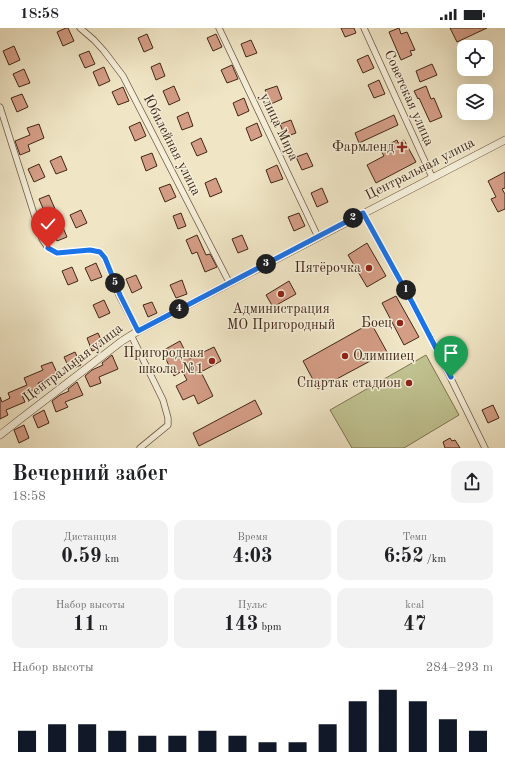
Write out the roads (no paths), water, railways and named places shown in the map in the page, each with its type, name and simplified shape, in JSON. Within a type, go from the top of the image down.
[{"type":"street","name":"Юбилейная улица","points":[[80,28],[99,45],[123,76],[230,282]]},
{"type":"street","name":"улица Мира","points":[[219,28],[318,237]]},
{"type":"street","name":"Советская улица","points":[[364,28],[432,177]]},
{"type":"street","points":[[0,107],[42,239],[48,248],[57,253],[90,250],[100,252],[105,258],[120,295],[138,331]]},
{"type":"street","name":"Центральная улица","points":[[0,435],[131,335],[230,282],[505,140]]},
{"type":"street","points":[[363,213],[430,334],[485,448]]},
{"type":"street","points":[[131,335],[163,400],[168,425],[140,448]]},
{"type":"place","name":"Фармленд","points":[[402,147]]},
{"type":"place","name":"Пятёрочка","points":[[369,268]]},
{"type":"place","name":"Администрация МО Пригородный","points":[[281,294]]},
{"type":"place","name":"Боец","points":[[400,323]]},
{"type":"place","name":"Олимпиец","points":[[345,356]]},
{"type":"place","name":"Пригородная школа №1","points":[[212,361]]},
{"type":"place","name":"Спартак стадион","points":[[409,383]]}]
